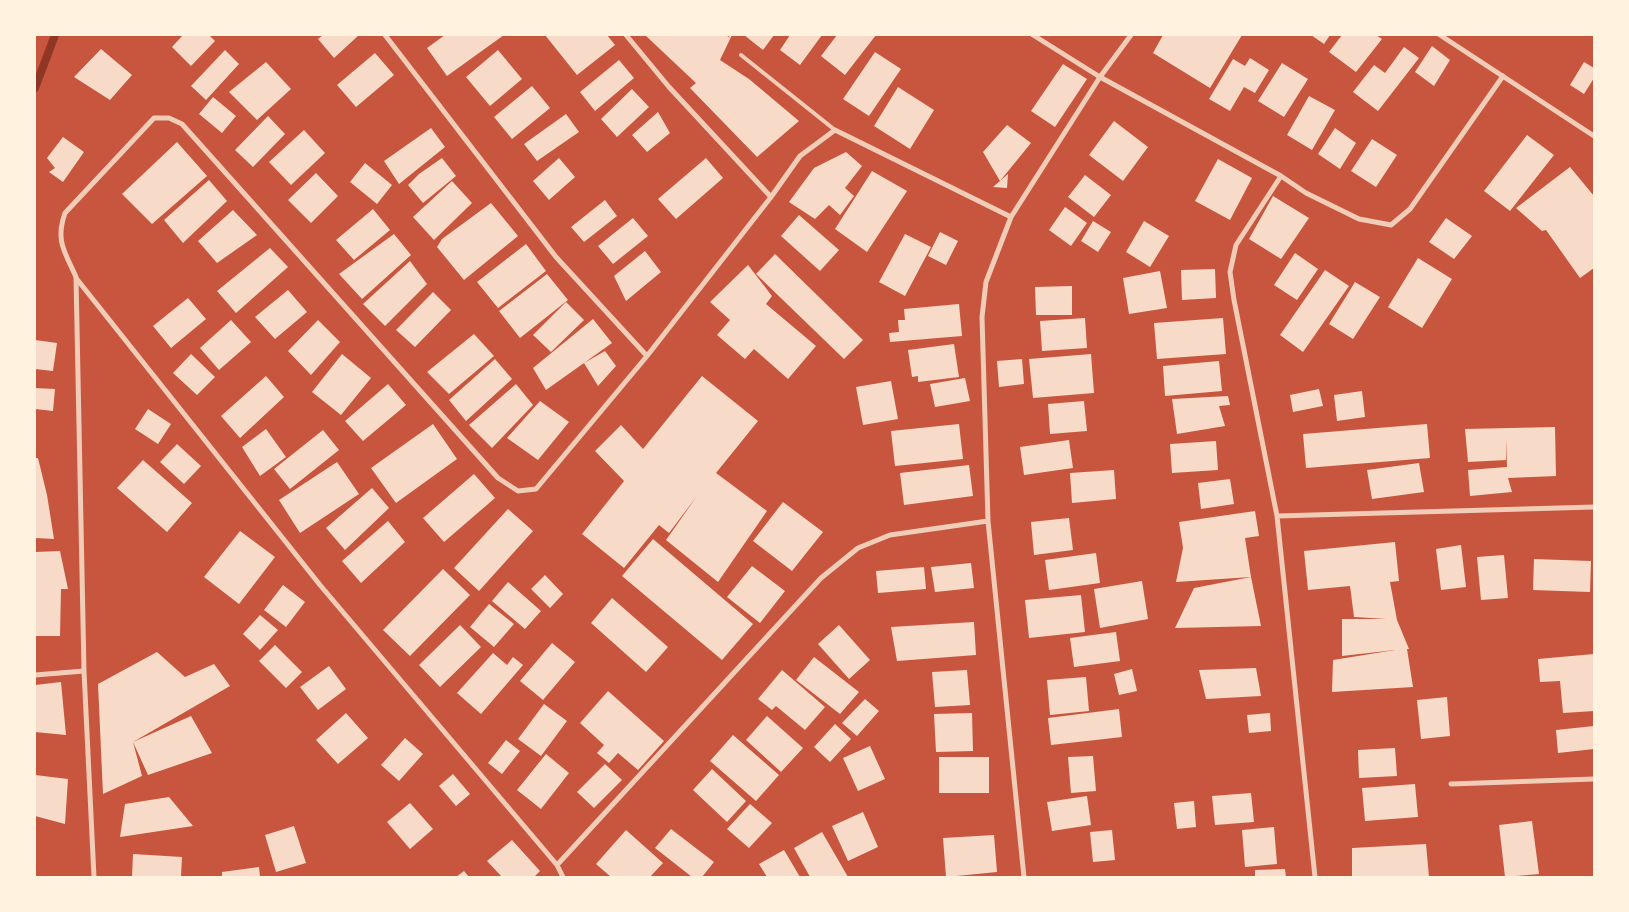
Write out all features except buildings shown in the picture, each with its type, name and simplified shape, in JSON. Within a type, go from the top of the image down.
[{"type":"street","points":[[385,35],[556,257],[647,356]]},
{"type":"street","points":[[626,35],[669,87],[771,197]]},
{"type":"street","points":[[1033,35],[1100,77],[1281,176],[1306,193],[1359,220],[1391,225],[1410,209],[1503,76]]},
{"type":"street","points":[[1024,877],[988,521],[982,317],[986,282],[1011,217],[1100,77],[1131,35]]},
{"type":"street","points":[[1440,35],[1594,136]]},
{"type":"street","points":[[563,877],[557,865],[320,585],[76,277],[60,241],[60,226],[65,213],[154,118],[169,118],[182,124],[498,478],[518,491],[536,489],[647,356],[771,197],[800,156],[835,130],[1011,217]]},
{"type":"street","points":[[1281,176],[1236,245],[1230,272],[1277,516],[1315,877]]},
{"type":"street","points":[[76,277],[84,671],[94,877]]},
{"type":"street","points":[[1277,516],[1594,507]]},
{"type":"street","points":[[557,865],[821,578],[858,548],[890,535],[988,521]]},
{"type":"street","points":[[35,675],[84,671]]},
{"type":"street","points":[[1451,784],[1594,780]]},
{"type":"lane","points":[[741,56],[835,130]]},
{"type":"waterway","points":[[35,88],[55,35]]}]
